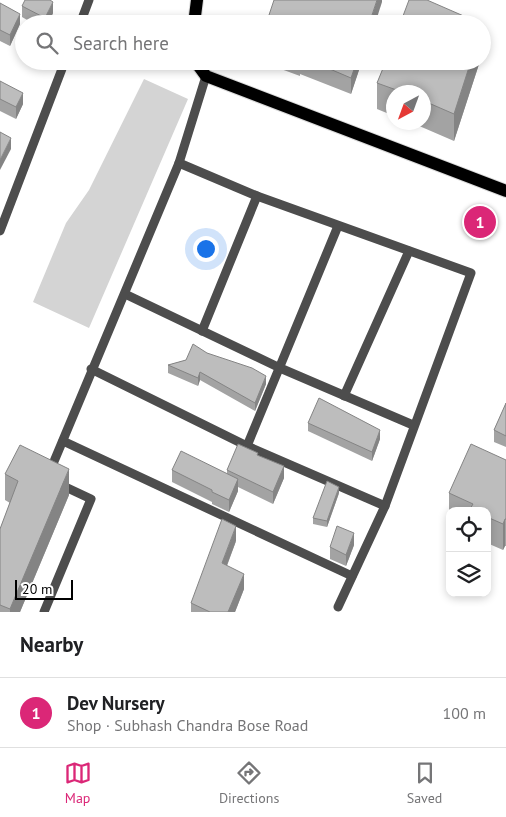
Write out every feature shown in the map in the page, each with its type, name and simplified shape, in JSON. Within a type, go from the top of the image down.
[{"type":"main road","points":[[195,15],[197,0]]},
{"type":"main road","points":[[202,70],[206,76],[506,191]]},
{"type":"street","points":[[83,15],[89,0]]},
{"type":"street","points":[[0,231],[62,70]]},
{"type":"street","points":[[44,612],[91,499],[47,478],[91,369],[125,294],[179,163],[206,76]]},
{"type":"street","points":[[179,163],[256,196],[471,273],[413,425],[385,506],[338,607]]},
{"type":"street","points":[[202,331],[256,196]]},
{"type":"street","points":[[247,446],[338,226]]},
{"type":"street","points":[[344,396],[409,251]]},
{"type":"street","points":[[125,294],[280,368],[413,425]]},
{"type":"street","points":[[91,369],[247,446],[385,506]]},
{"type":"street","points":[[63,441],[352,576]]},
{"type":"shaded area","points":[[144,79],[188,99],[89,328],[33,302],[66,223],[89,190]]},
{"type":"building","points":[[25,0],[50,0],[53,2],[46,15],[39,15],[22,6]]},
{"type":"building","points":[[274,0],[377,0],[372,15],[269,15]]},
{"type":"building","points":[[409,0],[427,0],[461,15],[403,15]]},
{"type":"building","points":[[0,3],[20,14],[15,15],[15,24],[10,35],[0,30]]},
{"type":"building","points":[[332,70],[354,70],[351,78]]},
{"type":"building","points":[[382,70],[468,70],[454,114],[431,104],[431,85],[386,86],[377,83]]},
{"type":"building","points":[[0,81],[23,93],[16,107],[0,99]]},
{"type":"building","points":[[0,132],[11,138],[0,160]]},
{"type":"building","points":[[193,344],[207,353],[252,368],[266,376],[255,403],[200,372],[198,378],[168,365],[186,360]]},
{"type":"building","points":[[319,398],[380,430],[372,452],[308,423]]},
{"type":"building","points":[[506,403],[506,436],[494,430]]},
{"type":"building","points":[[238,444],[258,453],[257,455],[284,466],[273,492],[227,470]]},
{"type":"building","points":[[471,444],[506,460],[506,519],[503,524],[491,519],[491,507],[471,507],[473,504],[449,493]]},
{"type":"building","points":[[20,445],[69,469],[10,609],[0,605],[0,529],[18,481],[5,474]]},
{"type":"building","points":[[181,451],[238,479],[229,500],[172,470]]},
{"type":"building","points":[[327,481],[339,487],[327,521],[313,518]]},
{"type":"building","points":[[222,519],[236,526],[222,563],[244,574],[228,612],[210,612],[191,603]]},
{"type":"building","points":[[337,526],[354,533],[346,555],[330,547]]},
{"type":"place","name":"Dev Nursery","points":[[480,222]]}]
